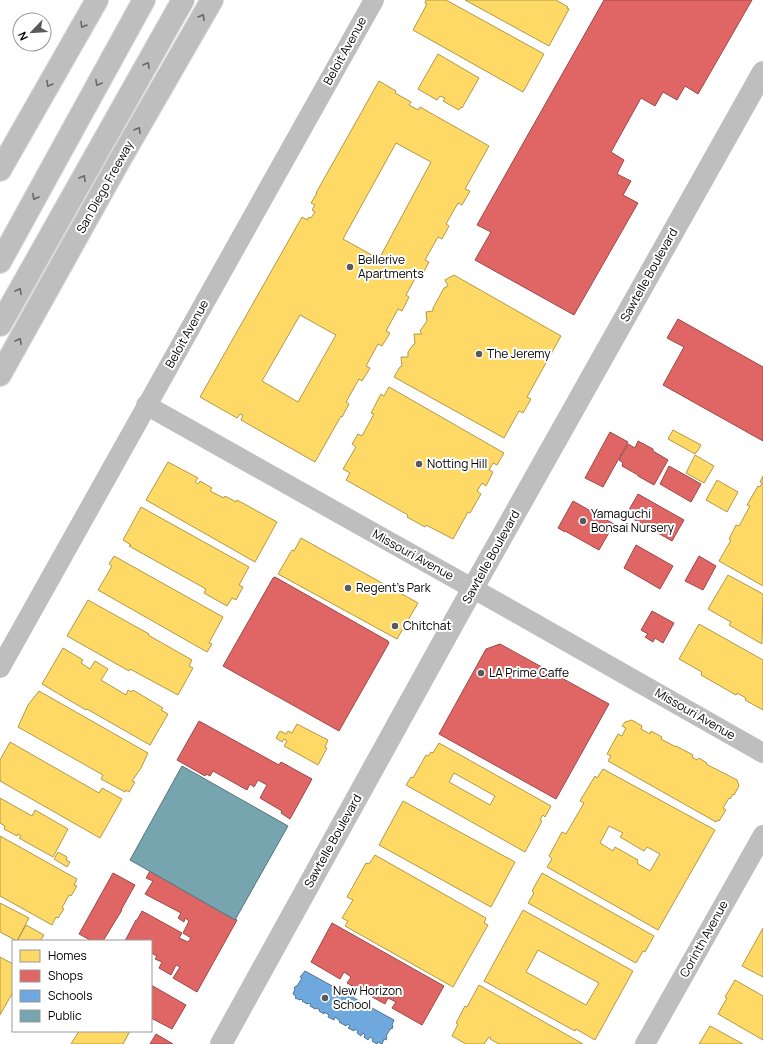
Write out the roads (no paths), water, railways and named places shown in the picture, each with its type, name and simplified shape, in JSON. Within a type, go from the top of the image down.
[{"type":"main road","points":[[0,170],[97,0]]},
{"type":"main road","points":[[0,262],[144,0]]},
{"type":"main road","points":[[0,325],[183,0]]},
{"type":"main road","name":"San Diego Freeway","points":[[0,375],[117,165],[212,0]]},
{"type":"main road","name":"Sawtelle Boulevard","points":[[221,1044],[473,588],[763,72]]},
{"type":"street","name":"Beloit Avenue","points":[[0,668],[374,0]]},
{"type":"street","name":"Missouri Avenue","points":[[146,405],[473,588],[763,753]]},
{"type":"street","name":"Corinth Avenue","points":[[645,1044],[763,835]]},
{"type":"place","name":"Bellerive Apartments","points":[[350,267]]},
{"type":"place","name":"The Jeremy","points":[[479,354]]},
{"type":"place","name":"Notting Hill","points":[[419,464]]},
{"type":"place","name":"Yamaguchi Bonsai Nursery","points":[[583,521]]},
{"type":"place","name":"Regent's Park","points":[[348,588]]},
{"type":"place","name":"Chitchat","points":[[395,626]]},
{"type":"place","name":"LA Prime Caffe","points":[[481,673]]},
{"type":"place","name":"New Horizon School","points":[[325,998]]}]
